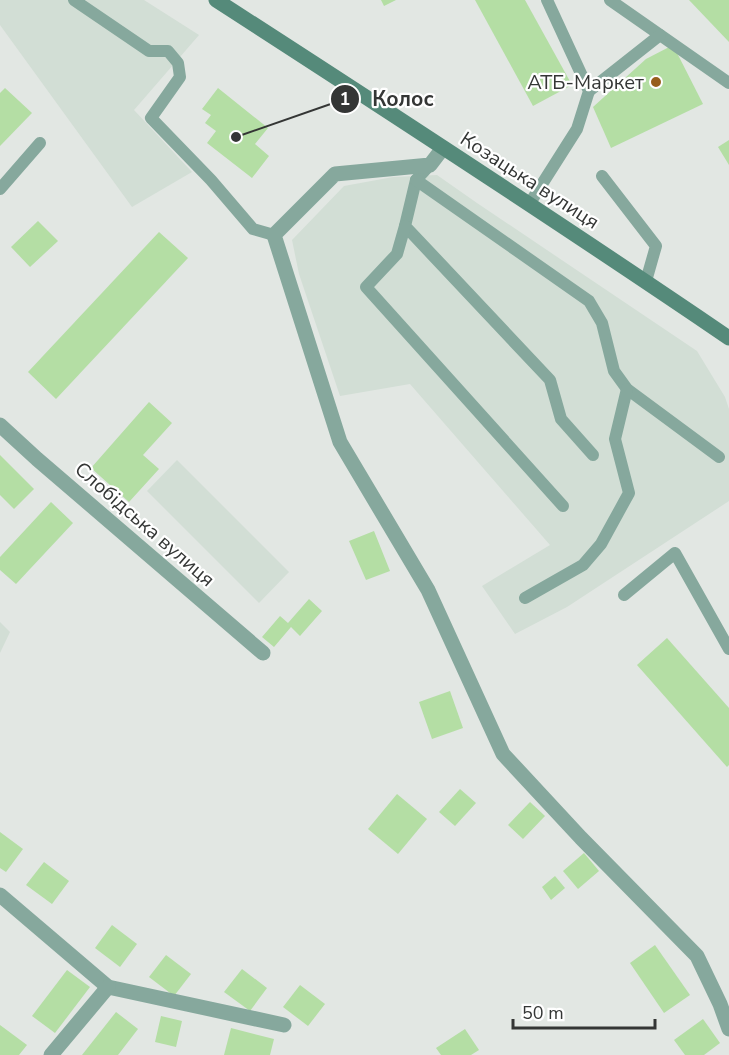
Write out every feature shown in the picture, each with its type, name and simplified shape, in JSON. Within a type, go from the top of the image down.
[{"type":"main road","name":"Козацька вулиця","points":[[216,0],[530,203],[729,338]]},
{"type":"street","points":[[443,148],[430,165],[335,174],[274,235],[340,442],[428,590],[503,754],[581,838],[697,956],[729,1029]]},
{"type":"street","name":"Слобідська вулиця","points":[[0,425],[263,653]]},
{"type":"street","points":[[0,895],[108,987],[284,1025]]},
{"type":"street","points":[[51,1055],[108,987]]},
{"type":"lane","points":[[74,0],[149,51],[168,51],[178,63],[180,77],[151,118],[211,180],[253,229],[274,235]]},
{"type":"lane","points":[[547,0],[589,91]]},
{"type":"lane","points":[[610,0],[729,83]]},
{"type":"lane","points":[[530,203],[577,129],[589,91],[660,35]]},
{"type":"lane","points":[[0,189],[40,143]]},
{"type":"lane","points":[[430,165],[416,180],[397,254],[366,287],[563,506]]},
{"type":"lane","points":[[602,176],[656,246],[646,281]]},
{"type":"lane","points":[[416,180],[589,301],[602,323],[614,370],[627,389],[719,457]]},
{"type":"lane","points":[[405,226],[550,380],[561,419],[593,455]]},
{"type":"lane","points":[[525,598],[583,565],[601,544],[629,493],[615,439],[627,389]]},
{"type":"lane","points":[[624,595],[675,552],[729,649]]},
{"type":"shaded area","points":[[0,0],[144,0],[199,35],[134,110],[192,172],[132,207],[0,25]]},
{"type":"shaded area","points":[[437,175],[697,351],[725,397],[729,409],[729,501],[567,607],[515,634],[482,586],[550,545],[410,384],[340,396],[299,274],[292,240],[344,186],[393,177]]},
{"type":"shaded area","points":[[177,460],[289,572],[259,603],[147,491]]},
{"type":"shaded area","points":[[0,622],[10,632],[0,653]]},
{"type":"building","points":[[381,0],[396,0],[384,6]]},
{"type":"building","points":[[475,0],[525,0],[572,85],[533,106]]},
{"type":"building","points":[[689,0],[729,0],[729,42]]},
{"type":"building","name":"АТБ-Маркет","points":[[673,45],[703,104],[611,148],[593,107],[646,59]]},
{"type":"building","points":[[5,88],[32,113],[0,146],[0,93]]},
{"type":"building","points":[[218,88],[268,128],[255,144],[269,156],[252,178],[207,143],[216,131],[205,123],[211,115],[202,109]]},
{"type":"building","points":[[729,140],[729,165],[718,147]]},
{"type":"building","points":[[38,221],[58,241],[30,267],[11,247]]},
{"type":"building","points":[[159,232],[188,258],[56,399],[28,372]]},
{"type":"building","points":[[149,402],[172,423],[143,455],[159,469],[129,502],[91,468]]},
{"type":"building","points":[[0,455],[34,489],[14,509],[0,495]]},
{"type":"building","points":[[51,502],[73,523],[16,584],[0,570],[0,557]]},
{"type":"building","points":[[374,531],[390,571],[366,580],[349,541]]},
{"type":"building","points":[[309,599],[322,611],[300,636],[291,627],[274,647],[262,637],[280,616],[288,623]]},
{"type":"building","points":[[667,638],[729,708],[729,765],[727,767],[637,665]]},
{"type":"building","points":[[450,691],[463,728],[432,739],[419,702]]},
{"type":"building","points":[[460,789],[476,803],[455,826],[439,812]]},
{"type":"building","points":[[397,794],[427,819],[398,854],[368,829]]},
{"type":"building","points":[[530,802],[545,816],[523,839],[508,825]]},
{"type":"building","points":[[0,832],[23,849],[6,872],[0,868]]},
{"type":"building","points":[[584,853],[599,871],[578,889],[563,871]]},
{"type":"building","points":[[44,862],[69,881],[52,904],[26,885]]},
{"type":"building","points":[[555,876],[565,888],[551,900],[542,887]]},
{"type":"building","points":[[112,925],[137,944],[120,967],[95,948]]},
{"type":"building","points":[[655,945],[690,995],[664,1013],[630,963]]},
{"type":"building","points":[[166,955],[191,974],[174,996],[149,977]]},
{"type":"building","points":[[242,969],[267,988],[250,1011],[224,992]]},
{"type":"building","points":[[67,970],[90,987],[55,1033],[32,1016]]},
{"type":"building","points":[[300,985],[325,1004],[308,1026],[283,1007]]},
{"type":"building","points":[[116,1012],[138,1029],[118,1055],[82,1055]]},
{"type":"building","points":[[161,1016],[182,1021],[176,1047],[155,1042]]},
{"type":"building","points":[[703,1019],[720,1043],[704,1055],[685,1055],[674,1040]]},
{"type":"building","points":[[0,1025],[27,1045],[19,1055],[0,1055]]},
{"type":"building","points":[[231,1028],[274,1039],[270,1055],[224,1055]]},
{"type":"building","points":[[465,1029],[479,1050],[471,1055],[441,1055],[436,1048]]},
{"type":"place","name":"АТБ-Маркет","points":[[656,82]]},
{"type":"place","name":"Колос","points":[[236,137]]}]
